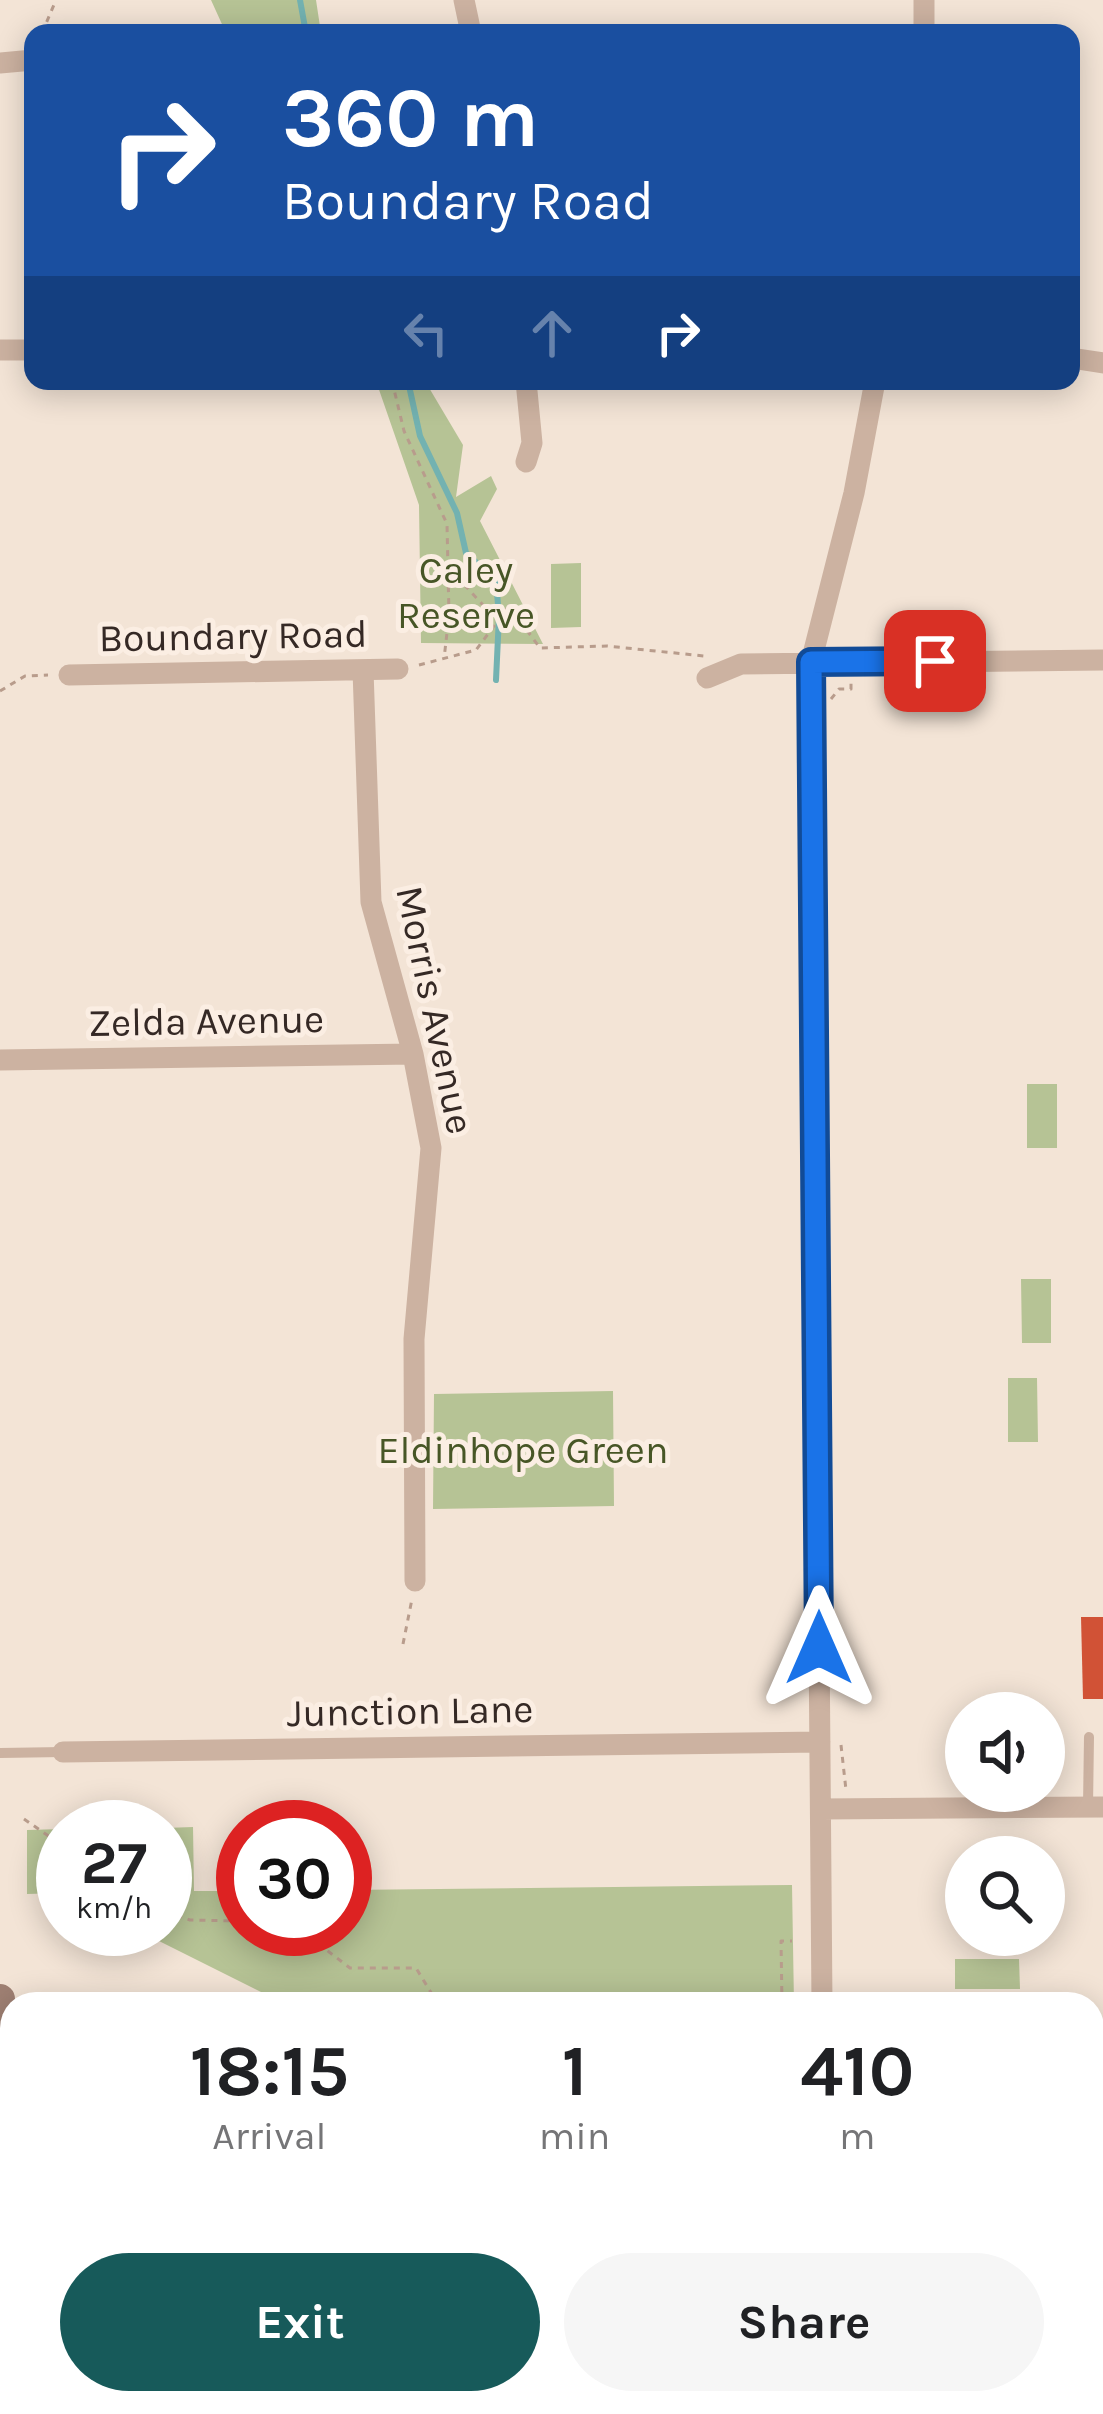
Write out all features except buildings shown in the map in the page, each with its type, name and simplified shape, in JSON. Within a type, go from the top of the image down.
[{"type":"street","points":[[526,463],[532,443],[527,390]]},
{"type":"street","points":[[822,1992],[811,662],[854,493],[873,390]]},
{"type":"street","points":[[707,678],[741,664],[1103,660]]},
{"type":"street","name":"Boundary Road","points":[[69,675],[398,669]]},
{"type":"street","name":"Morris Avenue","points":[[363,670],[371,902],[413,1054],[431,1148],[414,1339],[415,1581]]},
{"type":"street","name":"Zelda Avenue","points":[[0,1060],[413,1054]]},
{"type":"street","name":"Junction Lane","points":[[63,1752],[820,1742]]},
{"type":"street","points":[[821,1809],[1095,1807]]},
{"type":"lane","points":[[1089,1737],[1095,1807]]},
{"type":"lane","name":"Junction Lane","points":[[0,1753],[63,1752]]},
{"type":"path","points":[[394,390],[404,431],[447,524],[444,661]]},
{"type":"path","points":[[448,567],[483,605],[491,634]]},
{"type":"path","points":[[398,669],[476,650],[509,606],[540,648],[608,646],[695,654],[741,664]]},
{"type":"path","points":[[0,692],[25,676],[69,675]]},
{"type":"path","points":[[403,1645],[415,1581]]},
{"type":"path","points":[[24,1820],[36,1828]]},
{"type":"path","points":[[782,1992],[782,1941],[792,1940]]},
{"type":"path","points":[[333,1956],[350,1969],[416,1968],[431,1992]]},
{"type":"green space","points":[[211,0],[316,0],[320,24],[222,24]]},
{"type":"green space","name":"Caley Reserve","points":[[379,390],[430,390],[463,445],[456,497],[491,476],[497,489],[480,521],[543,644],[421,643],[419,505]]},
{"type":"green space","points":[[581,563],[581,627],[551,628],[551,564]]},
{"type":"green space","points":[[1027,1084],[1057,1084],[1057,1148],[1027,1148]]},
{"type":"green space","points":[[1021,1279],[1051,1279],[1051,1343],[1022,1343]]},
{"type":"green space","points":[[1008,1378],[1037,1378],[1038,1442],[1008,1442]]},
{"type":"green space","name":"Eldinhope Green","points":[[613,1391],[614,1506],[433,1509],[434,1394]]},
{"type":"green space","points":[[192,1827],[194,1891],[216,1891],[216,1956],[372,1956],[372,1890],[792,1885],[794,1992],[261,1992],[189,1956]]},
{"type":"green space","points":[[27,1830],[36,1830],[36,1894],[27,1894]]},
{"type":"green space","points":[[955,1959],[1019,1959],[1020,1989],[955,1989]]},
{"type":"waterway","points":[[300,0],[304,24]]},
{"type":"waterway","points":[[410,390],[420,436],[457,513],[466,553],[496,581],[496,680]]},
{"type":"route","points":[[819,1648],[811,662],[935,661]]}]
